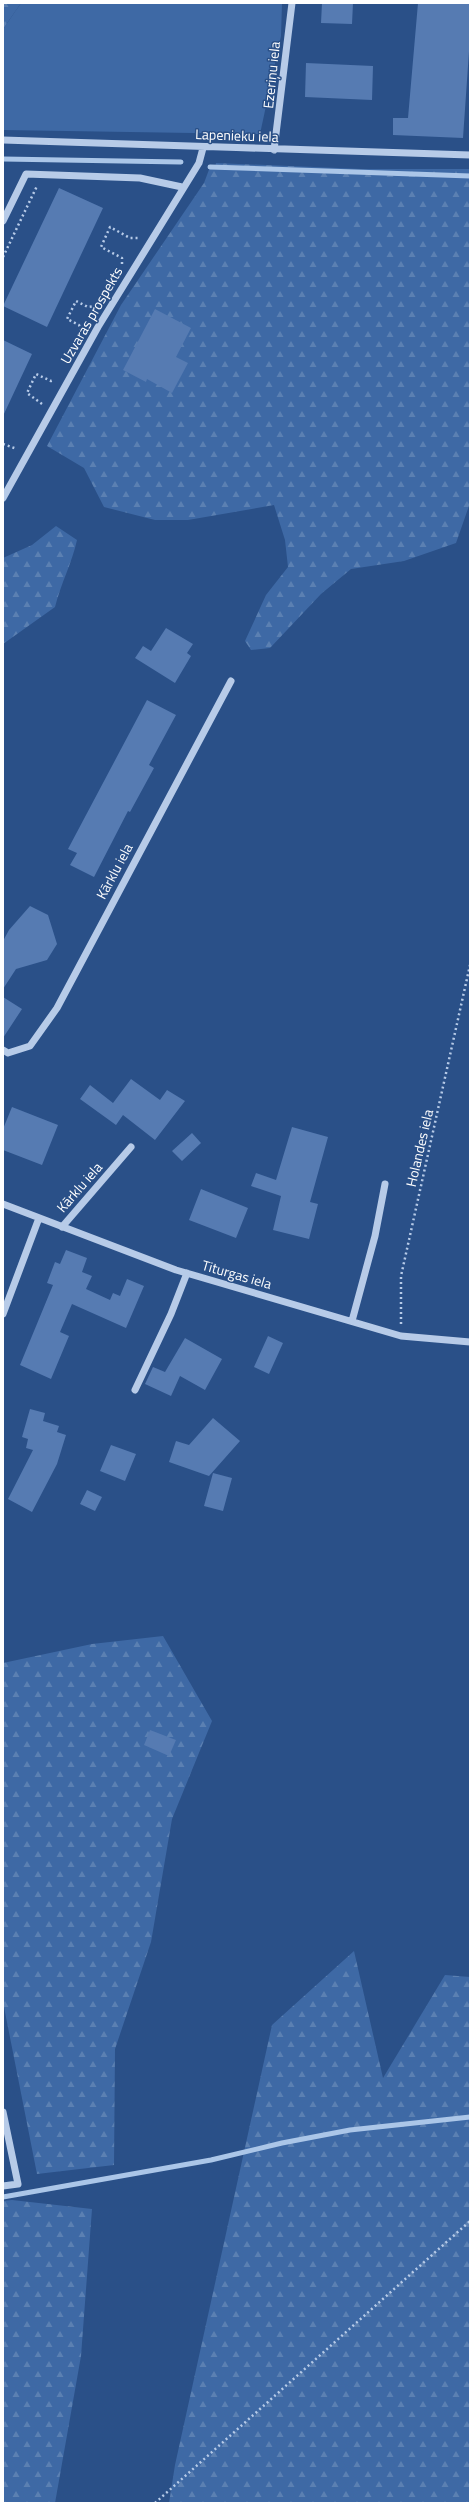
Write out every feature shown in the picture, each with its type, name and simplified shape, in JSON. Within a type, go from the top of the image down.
[{"type":"street","name":"Ezeriņu iela","points":[[274,150],[292,3]]},
{"type":"street","name":"Lapenieku iela","points":[[3,140],[132,142],[203,148],[470,155]]},
{"type":"street","name":"Uzvaras prospekts","points":[[3,498],[98,327],[182,187],[199,163],[203,148]]},
{"type":"street","points":[[3,221],[26,174],[140,178],[182,187]]},
{"type":"street","name":"Kārklu iela","points":[[3,1050],[8,1053],[30,1046],[56,1008],[231,681]]},
{"type":"street","name":"Kārklu iela","points":[[62,1226],[131,1147]]},
{"type":"street","points":[[352,1321],[374,1236],[385,1184]]},
{"type":"street","name":"Titurgas iela","points":[[3,1204],[187,1273],[401,1336],[470,1342]]},
{"type":"street","points":[[3,1314],[39,1218]]},
{"type":"street","points":[[134,1390],[171,1314],[187,1273]]},
{"type":"street","points":[[3,2112],[18,2184],[3,2186]]},
{"type":"path","points":[[3,258],[39,180]]},
{"type":"path","points":[[122,266],[122,258],[101,247],[110,227],[130,238],[139,238],[143,232]]},
{"type":"path","points":[[78,337],[82,330],[79,325],[67,319],[76,301],[88,307],[95,307],[99,301]]},
{"type":"path","points":[[42,408],[42,402],[27,393],[36,374],[51,381],[56,379]]},
{"type":"path","points":[[3,444],[15,450],[20,447]]},
{"type":"path","name":"Holandes iela","points":[[401,1336],[401,1276],[470,965]]},
{"type":"path","points":[[155,2503],[470,2221]]},
{"type":"green space","points":[[3,3],[21,3],[3,29]]},
{"type":"green space","points":[[21,3],[282,3],[281,36],[260,134],[3,130],[3,29]]},
{"type":"green space","points":[[216,163],[361,169],[470,169],[470,503],[456,543],[404,561],[351,569],[321,594],[270,648],[251,650],[245,641],[266,595],[288,567],[285,540],[274,505],[188,520],[155,520],[104,507],[84,468],[47,446],[121,305],[204,183],[210,167],[215,168]]},
{"type":"green space","points":[[56,526],[77,540],[55,607],[3,644],[3,558],[32,545]]},
{"type":"green space","points":[[163,1636],[212,1721],[172,1819],[151,1942],[115,2049],[114,2165],[37,2174],[3,2002],[3,1663],[92,1644]]},
{"type":"green space","points":[[354,1951],[383,2078],[445,1975],[470,1977],[470,2503],[169,2503],[175,2465],[272,2025]]},
{"type":"green space","points":[[12,2200],[92,2209],[81,2356],[55,2503],[3,2503],[3,2201]]},
{"type":"building","points":[[322,3],[353,3],[352,24],[321,23]]},
{"type":"building","points":[[418,3],[470,3],[470,37],[463,138],[393,135],[393,118],[408,118]]},
{"type":"building","points":[[306,63],[373,66],[372,100],[305,97]]},
{"type":"building","points":[[59,188],[103,208],[47,327],[3,306]]},
{"type":"building","points":[[155,309],[191,328],[176,357],[188,363],[172,393],[147,379],[146,382],[123,370]]},
{"type":"building","points":[[3,340],[32,354],[3,416]]},
{"type":"building","points":[[166,628],[193,644],[187,653],[191,656],[175,683],[135,658],[143,646],[151,651]]},
{"type":"building","points":[[147,700],[176,715],[149,765],[154,768],[130,812],[128,811],[94,877],[70,865],[77,853],[68,849]]},
{"type":"building","points":[[30,906],[48,915],[57,944],[47,960],[16,969],[3,989],[3,941],[9,930]]},
{"type":"building","points":[[3,997],[22,1009],[3,1038]]},
{"type":"building","points":[[131,1079],[160,1100],[167,1090],[185,1101],[155,1140],[123,1115],[116,1125],[80,1099],[90,1085],[113,1103]]},
{"type":"building","points":[[12,1107],[58,1125],[42,1165],[3,1150],[3,1129]]},
{"type":"building","points":[[292,1127],[328,1137],[310,1202],[318,1204],[309,1239],[273,1230],[281,1196],[251,1186],[256,1173],[276,1180]]},
{"type":"building","points":[[192,1133],[201,1143],[182,1161],[172,1151]]},
{"type":"building","points":[[201,1189],[248,1208],[236,1238],[189,1220]]},
{"type":"building","points":[[66,1250],[87,1258],[82,1272],[92,1276],[86,1289],[110,1300],[113,1293],[120,1296],[127,1279],[144,1286],[126,1328],[72,1304],[60,1332],[69,1336],[51,1379],[20,1365],[53,1285],[47,1283],[55,1262],[60,1264]]},
{"type":"building","points":[[268,1336],[283,1343],[269,1374],[254,1367]]},
{"type":"building","points":[[185,1338],[222,1359],[205,1390],[180,1376],[171,1396],[145,1384],[153,1367],[165,1372]]},
{"type":"building","points":[[30,1409],[45,1413],[43,1421],[59,1426],[57,1432],[66,1435],[57,1464],[32,1512],[8,1499],[33,1450],[26,1448],[28,1439],[22,1437]]},
{"type":"building","points":[[213,1418],[240,1441],[209,1476],[169,1462],[176,1441],[189,1445]]},
{"type":"building","points":[[111,1445],[136,1454],[125,1481],[100,1471]]},
{"type":"building","points":[[213,1473],[232,1478],[223,1511],[204,1506]]},
{"type":"building","points":[[87,1490],[102,1497],[95,1511],[80,1504]]},
{"type":"building","points":[[150,1730],[176,1740],[169,1756],[144,1745]]},
{"type":"waterway","points":[[3,159],[181,162]]},
{"type":"waterway","points":[[210,167],[470,176]]},
{"type":"waterway","points":[[3,2197],[211,2160],[282,2143],[350,2130],[470,2117]]}]
